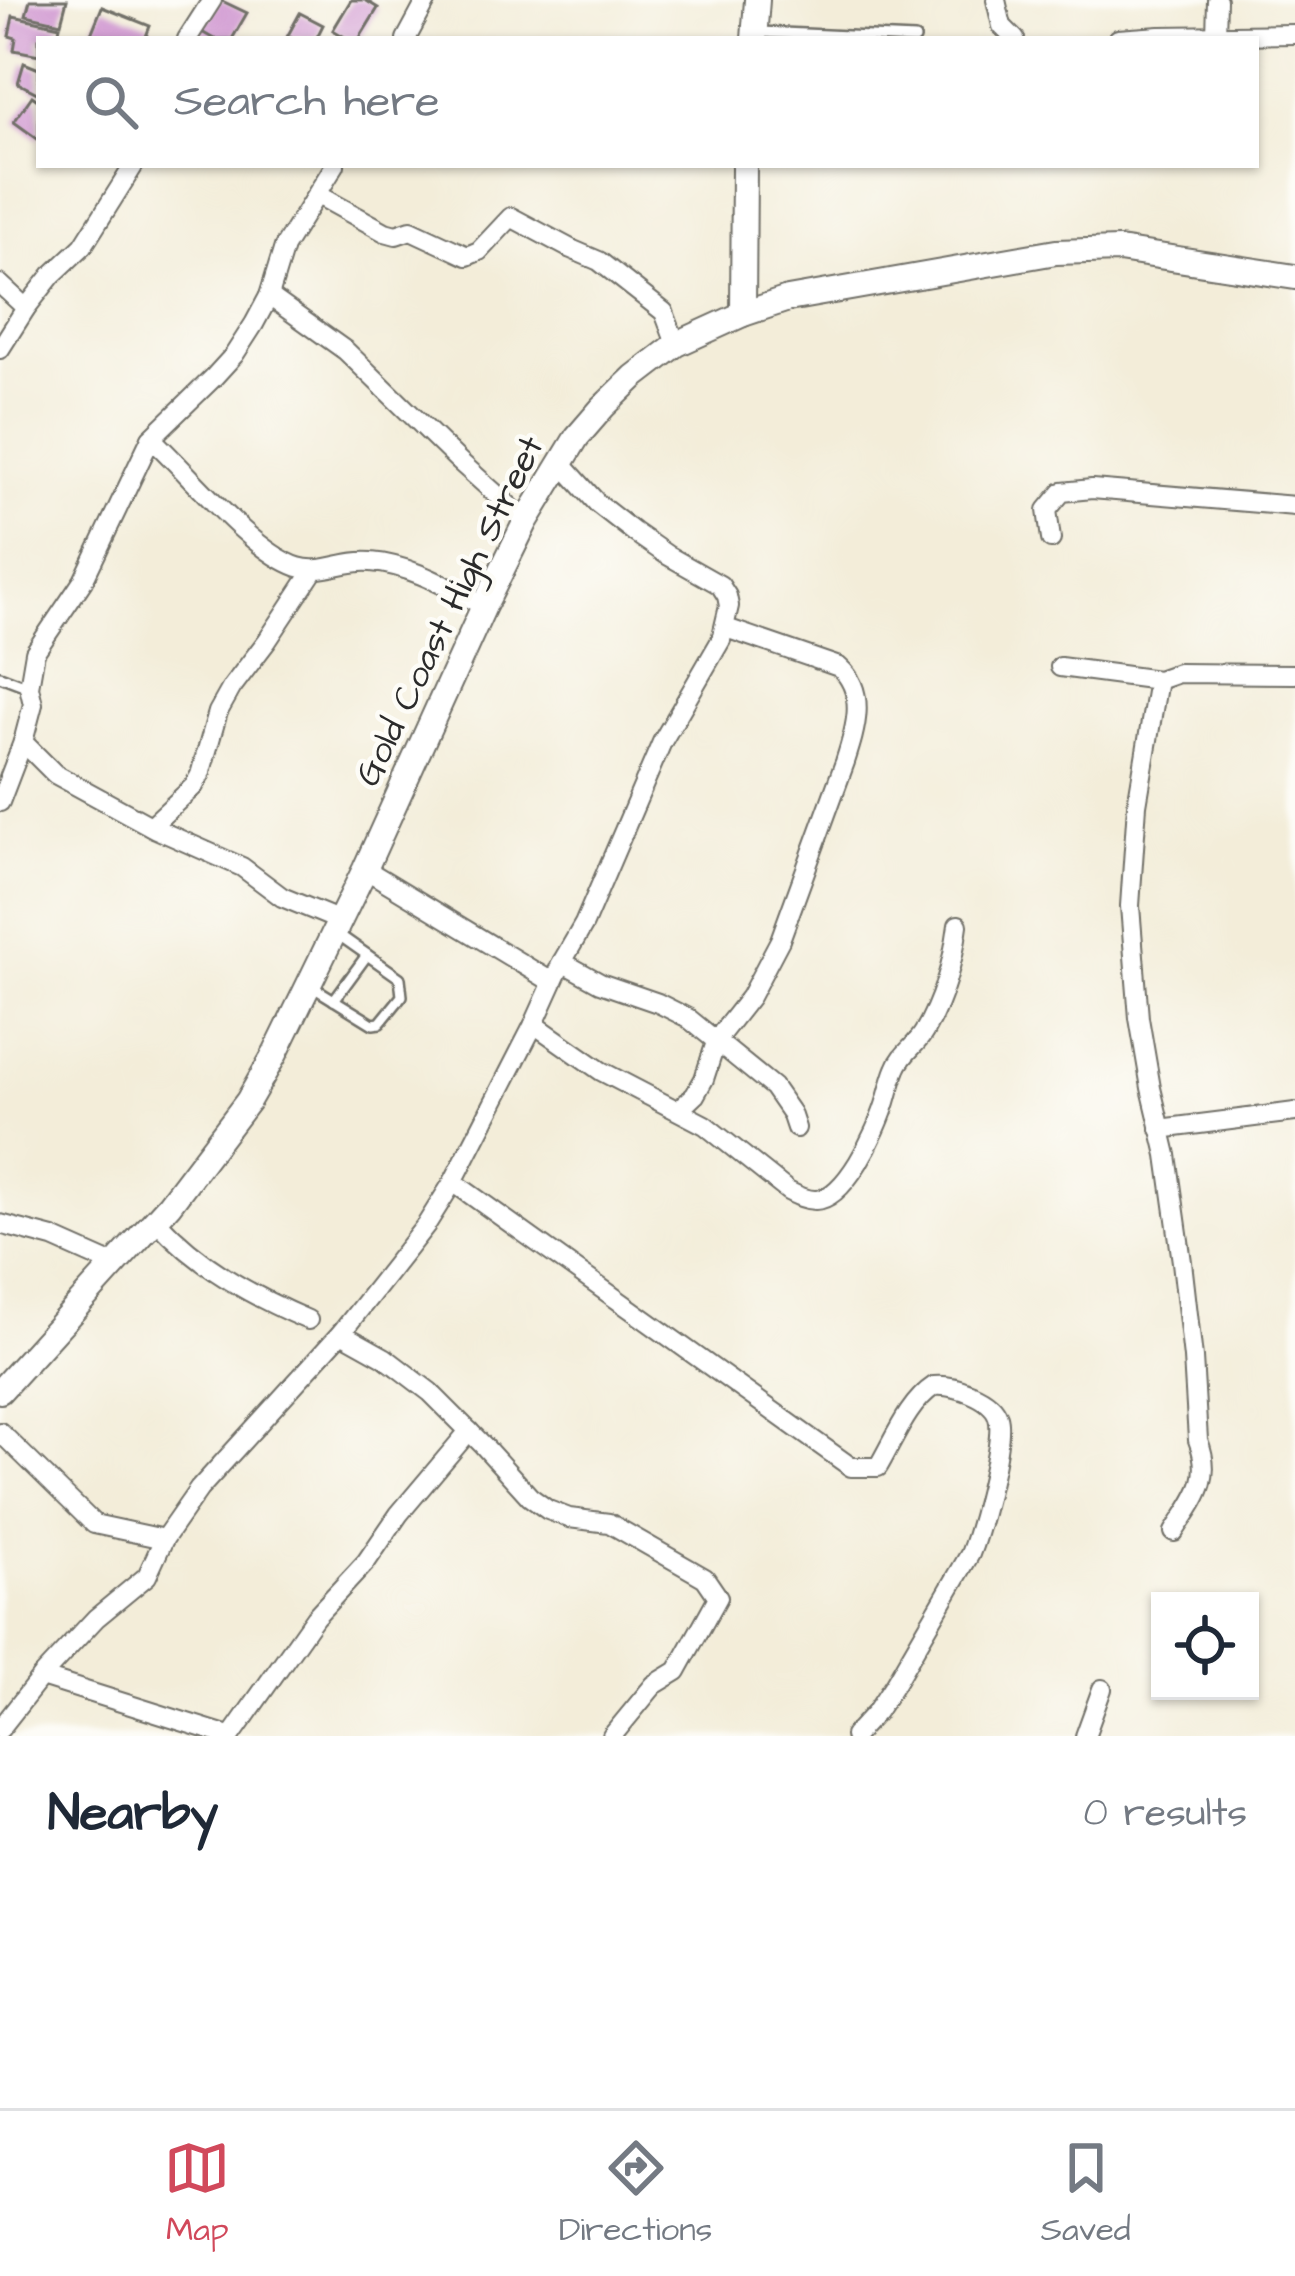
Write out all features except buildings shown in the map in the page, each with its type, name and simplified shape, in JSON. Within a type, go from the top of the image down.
[{"type":"street","points":[[189,36],[212,0]]},
{"type":"street","points":[[402,0],[423,6],[408,36]]},
{"type":"street","points":[[754,35],[757,0]]},
{"type":"street","points":[[996,0],[1002,26],[1012,36]]},
{"type":"street","points":[[1217,0],[1216,36],[1295,34]]},
{"type":"street","points":[[0,349],[52,275],[83,246],[132,168]]},
{"type":"street","points":[[0,802],[33,704],[28,687],[34,652],[83,581],[151,438],[234,355],[269,296],[284,247],[333,168]]},
{"type":"street","points":[[742,314],[744,168]]},
{"type":"street","points":[[317,195],[385,232],[396,235],[411,230],[467,256],[479,251],[511,217],[599,261],[664,312],[676,344]]},
{"type":"street","name":"Gold Coast High Street","points":[[0,1390],[156,1220],[248,1101],[365,868],[526,521],[560,462],[603,406],[634,377],[676,344],[788,299],[1056,252],[1119,250],[1295,277]]},
{"type":"street","points":[[0,284],[26,308]]},
{"type":"street","points":[[269,296],[346,351],[526,521]]},
{"type":"street","points":[[151,438],[215,502],[286,562],[320,571],[371,562],[427,578],[484,606]]},
{"type":"street","points":[[0,1729],[96,1618],[147,1576],[164,1539],[219,1466],[341,1333],[426,1226],[584,924],[662,742],[726,628],[729,606],[720,585],[634,532],[598,504],[560,462]]},
{"type":"street","points":[[1051,539],[1047,510],[1062,492],[1092,489],[1295,506]]},
{"type":"street","points":[[151,826],[194,786],[218,712],[314,570]]},
{"type":"street","points":[[679,1110],[695,1095],[717,1039],[749,997],[793,910],[855,732],[857,712],[848,675],[839,667],[726,628]]},
{"type":"street","points":[[1060,667],[1158,680],[1178,673],[1295,674]]},
{"type":"street","points":[[1158,680],[1137,805],[1130,906],[1139,1018],[1167,1155],[1185,1280],[1198,1440],[1204,1456],[1204,1484],[1174,1532]]},
{"type":"street","points":[[23,742],[55,774],[151,826],[242,867],[282,897],[335,926]]},
{"type":"street","points":[[365,868],[552,982]]},
{"type":"street","points":[[534,1024],[601,1071],[705,1125],[788,1192],[814,1200],[832,1194],[851,1174],[885,1108],[893,1074],[921,1037],[943,995],[958,925]]},
{"type":"street","points":[[562,962],[688,1018],[773,1087],[796,1128]]},
{"type":"street","points":[[1160,1129],[1295,1112]]},
{"type":"street","points":[[453,1182],[850,1467],[878,1467],[910,1411],[934,1386],[969,1394],[995,1409],[1000,1425],[995,1456],[970,1554],[895,1683],[854,1736]]},
{"type":"street","points":[[156,1220],[204,1265],[253,1296],[308,1320]]},
{"type":"street","points":[[0,1224],[53,1238],[116,1266]]},
{"type":"street","points":[[341,1333],[384,1357],[430,1392],[548,1510],[568,1518],[609,1523],[705,1578],[718,1597],[677,1671],[654,1685],[612,1736]]},
{"type":"street","points":[[41,1677],[230,1736],[315,1617],[367,1562],[399,1514],[470,1431]]},
{"type":"street","points":[[0,1432],[94,1524],[164,1539]]},
{"type":"street","points":[[1085,1736],[1102,1689]]},
{"type":"lane","points":[[754,35],[794,36]]},
{"type":"lane","points":[[0,676],[28,687]]},
{"type":"lane","points":[[308,984],[373,1024],[380,1023],[402,996],[400,978],[335,926]]},
{"type":"lane","points":[[334,1000],[367,955]]}]
